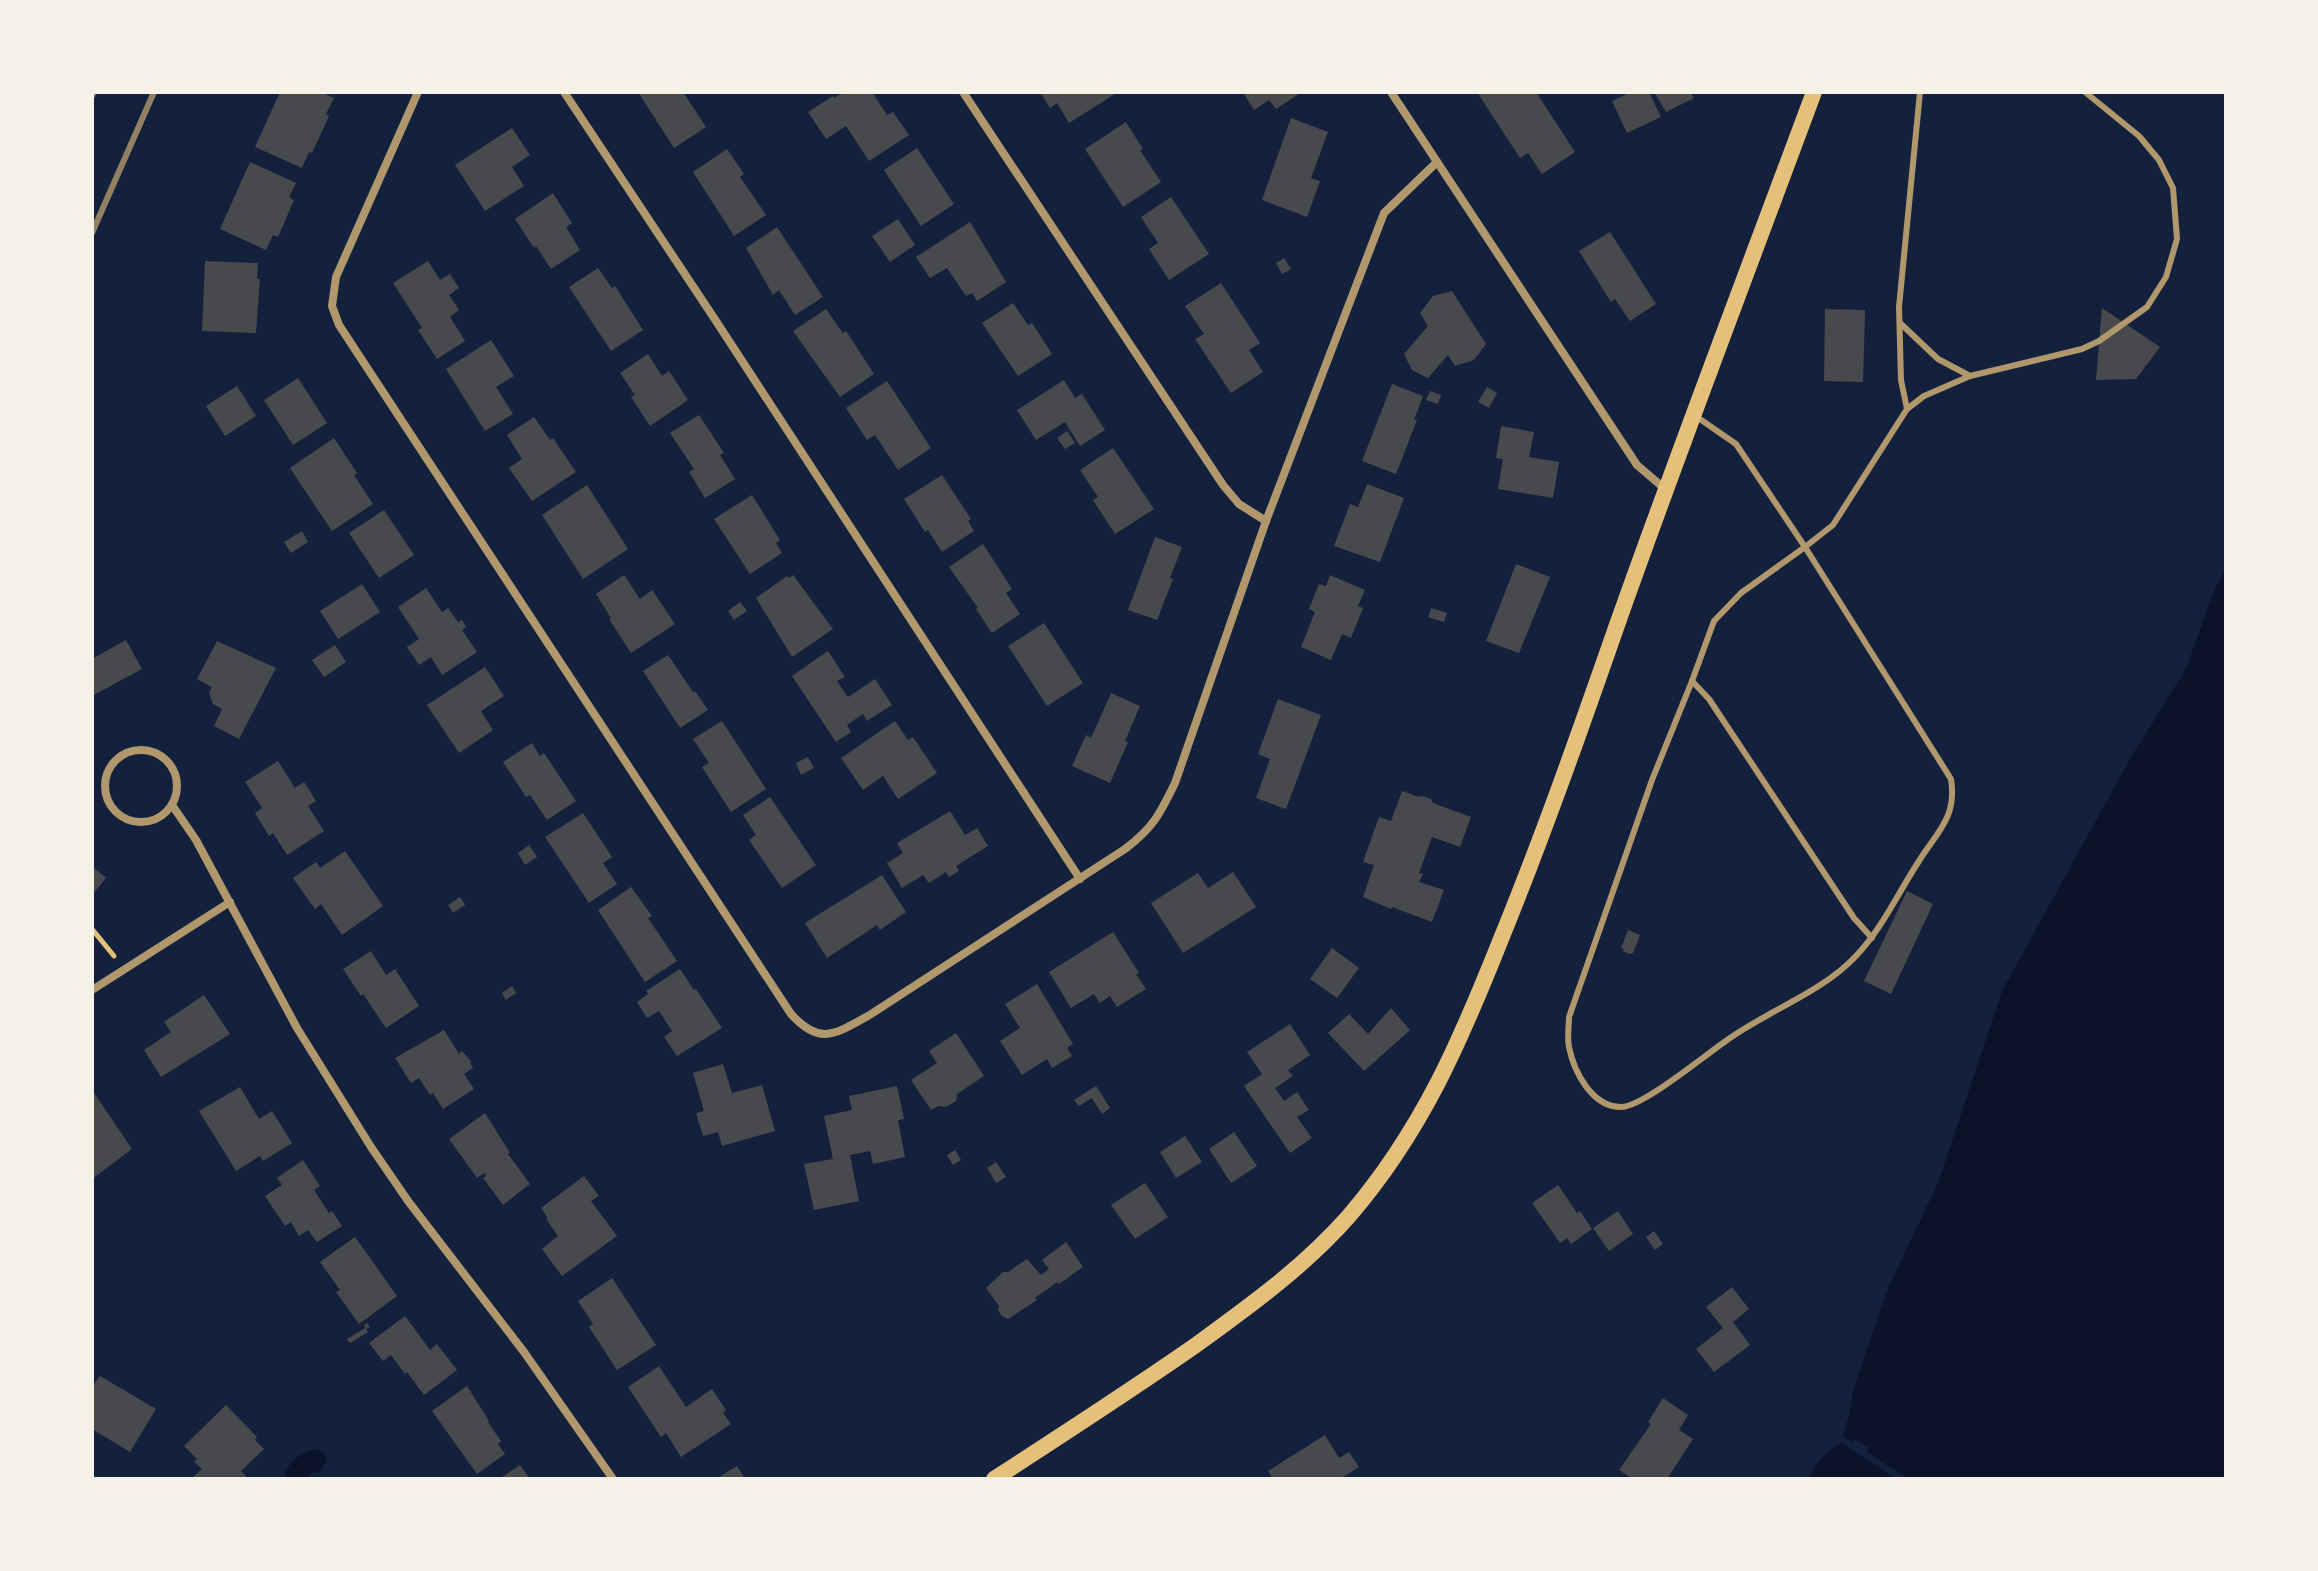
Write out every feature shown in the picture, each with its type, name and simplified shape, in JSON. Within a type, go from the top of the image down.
[{"type":"main road","points":[[994,1479],[1167,1365],[1287,1278],[1349,1216],[1409,1136],[1462,1038],[1538,848],[1665,489],[1814,92]]},
{"type":"street","points":[[418,92],[336,277],[332,306],[339,325],[791,1014],[814,1034],[835,1034],[868,1016],[1080,879],[1143,836],[1157,819],[1175,783],[1266,521],[1384,213],[1437,162]]},
{"type":"street","points":[[564,92],[1080,879]]},
{"type":"street","points":[[963,92],[1223,485],[1239,504],[1266,521]]},
{"type":"street","points":[[1391,92],[1637,465],[1665,489]]},
{"type":"street","points":[[138,750],[160,755],[169,762],[177,783],[177,794],[172,805],[153,820],[128,820],[110,804],[106,780],[110,768],[127,753],[138,750]]},
{"type":"street","points":[[172,805],[196,840],[297,1028],[371,1147],[408,1201],[524,1352],[613,1479]]},
{"type":"street","points":[[92,990],[230,902]]},
{"type":"lane","points":[[1907,409],[1901,380],[1899,307],[1920,92]]},
{"type":"lane","points":[[1694,415],[1736,444],[1805,547],[1951,779],[1952,806],[1946,822],[1872,938],[1853,959],[1798,998],[1746,1026],[1666,1085],[1623,1107],[1604,1104],[1589,1090],[1577,1072],[1568,1045],[1569,1017],[1652,780],[1714,621],[1741,593],[1805,547],[1833,525],[1907,409],[1924,396],[1970,376],[2082,349],[2099,341],[2147,307],[2166,277],[2177,239],[2173,188],[2159,160],[2139,136],[2085,92]]},
{"type":"lane","points":[[1899,322],[1938,359],[1970,376]]},
{"type":"lane","points":[[1692,681],[1709,699],[1854,918],[1872,938]]},
{"type":"path","points":[[92,929],[123,969]]},
{"type":"water","points":[[2226,568],[2226,1479],[1808,1479],[1825,1455],[1840,1444],[1853,1391],[1888,1288],[1938,1183],[2002,991],[2131,757],[2186,669],[2213,593]]},
{"type":"water","points":[[317,1449],[327,1459],[321,1471],[311,1473],[306,1479],[286,1479],[285,1471],[295,1459]]},
{"type":"pier","points":[[1840,1434],[1869,1448],[1867,1452],[1908,1479],[1897,1479],[1837,1440]]},
{"type":"building","points":[[280,92],[321,92],[334,98],[326,114],[329,116],[302,168],[255,147]]},
{"type":"building","points":[[638,92],[683,92],[706,127],[674,148]]},
{"type":"building","points":[[844,92],[872,92],[887,115],[893,112],[909,135],[869,161],[846,126],[826,139],[808,112]]},
{"type":"building","points":[[1040,92],[1118,92],[1069,123],[1057,103],[1050,108]]},
{"type":"building","points":[[1302,92],[1276,109],[1269,100],[1254,110],[1244,94]]},
{"type":"building","points":[[1483,92],[1536,92],[1575,152],[1542,174],[1528,153],[1520,158],[1479,95]]},
{"type":"building","points":[[1631,92],[1649,92],[1661,117],[1627,133],[1612,101]]},
{"type":"building","points":[[1654,92],[1690,92],[1694,98],[1666,112]]},
{"type":"building","points":[[1291,118],[1328,132],[1311,178],[1320,181],[1307,217],[1262,200]]},
{"type":"building","points":[[1126,122],[1161,182],[1123,207],[1085,149]]},
{"type":"building","points":[[512,128],[530,155],[512,167],[524,186],[485,211],[455,165]]},
{"type":"building","points":[[917,148],[954,204],[921,226],[884,170]]},
{"type":"building","points":[[727,149],[744,174],[740,177],[766,215],[734,236],[693,172]]},
{"type":"building","points":[[250,162],[296,183],[289,197],[294,200],[278,237],[273,235],[266,250],[220,229]]},
{"type":"building","points":[[553,193],[572,223],[566,227],[580,250],[551,269],[515,219]]},
{"type":"building","points":[[1171,197],[1209,254],[1169,280],[1149,249],[1158,243],[1141,217]]},
{"type":"building","points":[[898,219],[915,245],[890,262],[872,236]]},
{"type":"building","points":[[970,222],[1006,282],[977,301],[972,293],[966,296],[947,268],[930,278],[916,257]]},
{"type":"building","points":[[777,227],[823,297],[795,315],[779,290],[773,295],[746,248]]},
{"type":"building","points":[[1610,232],[1656,304],[1630,321],[1615,299],[1611,302],[1579,251]]},
{"type":"building","points":[[1284,258],[1291,269],[1282,274],[1276,263]]},
{"type":"building","points":[[205,261],[258,263],[257,279],[260,279],[256,333],[202,331]]},
{"type":"building","points":[[428,261],[440,280],[450,274],[459,288],[449,295],[459,310],[450,317],[465,341],[437,359],[418,330],[422,328],[393,283]]},
{"type":"building","points":[[598,268],[612,288],[615,286],[643,330],[611,351],[569,287]]},
{"type":"building","points":[[1221,283],[1260,343],[1249,350],[1263,372],[1231,393],[1195,339],[1204,334],[1185,306]]},
{"type":"building","points":[[1452,291],[1486,344],[1474,360],[1455,366],[1448,355],[1428,378],[1412,370],[1404,354],[1428,326],[1420,313],[1433,296]]},
{"type":"building","points":[[1013,303],[1028,325],[1032,323],[1052,354],[1018,376],[982,323]]},
{"type":"building","points":[[2102,308],[2160,347],[2136,379],[2096,380]]},
{"type":"building","points":[[826,309],[843,333],[846,331],[874,374],[840,397],[793,331]]},
{"type":"building","points":[[1825,309],[1865,310],[1863,382],[1824,381]]},
{"type":"building","points":[[491,340],[514,376],[496,387],[513,414],[485,431],[446,369]]},
{"type":"building","points":[[648,354],[662,376],[669,371],[688,400],[650,426],[620,373]]},
{"type":"building","points":[[298,378],[327,423],[293,445],[264,400]]},
{"type":"building","points":[[1064,380],[1075,398],[1082,394],[1105,430],[1080,446],[1065,422],[1036,440],[1017,410]]},
{"type":"building","points":[[887,381],[931,448],[898,470],[875,435],[867,440],[846,408]]},
{"type":"building","points":[[1392,384],[1423,396],[1396,474],[1362,461]]},
{"type":"building","points":[[237,386],[256,416],[225,436],[206,406]]},
{"type":"building","points":[[1487,387],[1497,393],[1489,408],[1478,402]]},
{"type":"building","points":[[1430,391],[1441,395],[1438,404],[1426,400]]},
{"type":"building","points":[[699,415],[724,453],[720,455],[735,479],[705,498],[689,472],[694,469],[670,433]]},
{"type":"building","points":[[534,417],[576,472],[532,501],[509,468],[522,459],[507,435]]},
{"type":"building","points":[[1501,426],[1534,432],[1529,457],[1559,462],[1553,498],[1498,489],[1503,459],[1496,458]]},
{"type":"building","points":[[1067,431],[1075,443],[1065,449],[1057,438]]},
{"type":"building","points":[[334,438],[373,504],[332,531],[290,468]]},
{"type":"building","points":[[1113,448],[1154,509],[1115,534],[1093,500],[1098,497],[1080,470]]},
{"type":"building","points":[[942,475],[971,519],[968,521],[974,531],[942,552],[904,499]]},
{"type":"building","points":[[1367,484],[1404,498],[1380,562],[1334,546],[1350,504],[1358,507]]},
{"type":"building","points":[[587,485],[628,549],[583,579],[542,515]]},
{"type":"building","points":[[752,495],[780,540],[776,543],[782,553],[750,574],[714,519]]},
{"type":"building","points":[[384,510],[414,555],[379,578],[349,533]]},
{"type":"building","points":[[302,531],[308,542],[291,553],[284,542]]},
{"type":"building","points":[[1155,537],[1182,547],[1157,620],[1128,610]]},
{"type":"building","points":[[983,544],[1012,589],[1006,593],[1020,614],[992,633],[949,567]]},
{"type":"building","points":[[1516,564],[1550,577],[1519,653],[1486,641]]},
{"type":"building","points":[[624,575],[640,599],[652,590],[675,624],[631,653],[596,594]]},
{"type":"building","points":[[793,575],[833,629],[792,657],[756,598]]},
{"type":"building","points":[[1330,575],[1365,590],[1358,606],[1363,608],[1351,638],[1342,634],[1331,660],[1301,647],[1315,612],[1309,609],[1319,584],[1326,586]]},
{"type":"building","points":[[362,584],[380,612],[338,639],[320,611]]},
{"type":"building","points":[[426,588],[442,612],[448,608],[458,622],[462,620],[466,627],[462,630],[477,652],[442,675],[431,657],[419,665],[407,647],[419,639],[398,607]]},
{"type":"building","points":[[740,602],[747,611],[734,620],[728,611]]},
{"type":"building","points":[[1431,608],[1447,613],[1444,622],[1428,617]]},
{"type":"building","points":[[1044,623],[1083,683],[1047,706],[1008,646]]},
{"type":"building","points":[[126,640],[142,669],[92,696],[92,659]]},
{"type":"building","points":[[217,641],[276,668],[239,739],[214,726],[222,709],[213,704],[209,693],[212,687],[197,679]]},
{"type":"building","points":[[335,645],[346,662],[324,677],[312,660]]},
{"type":"building","points":[[828,651],[845,677],[837,681],[848,697],[875,679],[892,705],[867,721],[863,714],[847,725],[851,732],[836,742],[792,676]]},
{"type":"building","points":[[668,655],[708,710],[680,728],[643,671]]},
{"type":"building","points":[[485,667],[504,696],[481,711],[493,730],[459,753],[427,705]]},
{"type":"building","points":[[1111,693],[1140,706],[1110,783],[1072,766],[1086,735],[1091,738]]},
{"type":"building","points":[[1278,699],[1321,715],[1286,809],[1256,798],[1270,759],[1258,754]]},
{"type":"building","points":[[722,721],[766,789],[731,812],[702,767],[709,763],[693,739]]},
{"type":"building","points":[[895,721],[908,740],[913,737],[937,773],[898,799],[883,776],[863,790],[841,758]]},
{"type":"building","points":[[532,743],[540,756],[544,753],[576,801],[547,820],[530,795],[526,797],[503,762]]},
{"type":"building","points":[[808,757],[814,768],[801,775],[796,763]]},
{"type":"building","points":[[278,761],[295,788],[304,782],[316,801],[308,806],[324,831],[287,855],[273,833],[269,836],[255,813],[262,808],[245,782]]},
{"type":"building","points":[[1402,791],[1431,799],[1433,803],[1471,817],[1460,847],[1432,837],[1419,873],[1423,874],[1419,882],[1444,890],[1432,922],[1363,897],[1374,865],[1363,862],[1379,817],[1391,821]]},
{"type":"building","points":[[770,797],[816,865],[782,888],[749,840],[756,835],[743,815]]},
{"type":"building","points":[[950,811],[965,835],[977,828],[988,846],[956,866],[959,871],[949,877],[946,872],[929,883],[923,875],[902,888],[887,863],[903,853],[897,843]]},
{"type":"building","points":[[583,813],[612,857],[603,863],[617,884],[589,903],[545,837]]},
{"type":"building","points":[[529,845],[537,857],[525,865],[518,853]]},
{"type":"building","points":[[345,851],[383,906],[342,935],[321,904],[315,909],[293,878],[316,862],[320,868]]},
{"type":"building","points":[[92,866],[106,878],[92,895]]},
{"type":"building","points":[[1233,872],[1256,907],[1183,953],[1151,903],[1198,873],[1208,888]]},
{"type":"building","points":[[882,875],[906,912],[880,930],[877,925],[827,958],[805,923]]},
{"type":"building","points":[[631,887],[652,916],[648,918],[677,961],[645,982],[598,910]]},
{"type":"building","points":[[1907,891],[1933,904],[1891,994],[1864,981]]},
{"type":"building","points":[[460,897],[465,905],[453,913],[448,905]]},
{"type":"building","points":[[1628,930],[1640,935],[1630,954],[1621,948]]},
{"type":"building","points":[[1113,932],[1146,989],[1117,1007],[1110,996],[1100,1003],[1094,994],[1071,1008],[1049,972]]},
{"type":"building","points":[[1332,948],[1359,968],[1337,998],[1310,979]]},
{"type":"building","points":[[371,951],[386,975],[395,969],[419,1006],[386,1028],[343,969]]},
{"type":"building","points":[[680,969],[722,1028],[677,1056],[664,1037],[672,1031],[659,1011],[647,1018],[637,1002],[648,994],[646,991]]},
{"type":"building","points":[[1037,984],[1073,1044],[1067,1048],[1072,1056],[1052,1068],[1047,1059],[1022,1075],[1000,1041],[1020,1028],[1005,1004]]},
{"type":"building","points":[[512,986],[516,993],[506,1000],[502,993]]},
{"type":"building","points":[[204,995],[230,1034],[161,1077],[144,1050],[171,1032],[164,1022]]},
{"type":"building","points":[[1391,1008],[1410,1030],[1364,1071],[1328,1033],[1349,1014],[1368,1034]]},
{"type":"building","points":[[1290,1024],[1310,1055],[1288,1070],[1293,1076],[1275,1088],[1284,1101],[1297,1092],[1309,1110],[1297,1117],[1312,1138],[1290,1153],[1244,1086],[1262,1074],[1247,1052]]},
{"type":"building","points":[[444,1030],[459,1054],[462,1051],[471,1061],[473,1068],[464,1074],[474,1089],[443,1109],[419,1078],[411,1083],[395,1058]]},
{"type":"building","points":[[956,1033],[984,1076],[957,1094],[956,1101],[931,1110],[911,1080],[937,1063],[929,1051]]},
{"type":"building","points":[[723,1064],[732,1093],[762,1085],[775,1131],[722,1146],[718,1132],[703,1136],[696,1113],[704,1111],[693,1073]]},
{"type":"building","points":[[897,1086],[904,1119],[898,1120],[905,1157],[873,1164],[870,1151],[850,1155],[859,1201],[814,1210],[804,1164],[833,1159],[824,1116],[852,1110],[849,1096]]},
{"type":"building","points":[[1096,1086],[1110,1108],[1102,1114],[1092,1098],[1079,1106],[1074,1100]]},
{"type":"building","points":[[240,1087],[259,1119],[272,1111],[292,1143],[263,1161],[260,1156],[236,1171],[199,1111]]},
{"type":"building","points":[[92,1090],[132,1149],[92,1179]]},
{"type":"building","points":[[485,1113],[508,1154],[530,1184],[503,1205],[483,1178],[486,1176],[484,1173],[477,1178],[449,1139]]},
{"type":"building","points":[[1234,1132],[1257,1166],[1231,1183],[1209,1149]]},
{"type":"building","points":[[1185,1136],[1202,1162],[1176,1178],[1160,1152]]},
{"type":"building","points":[[955,1150],[961,1160],[953,1165],[947,1155]]},
{"type":"building","points":[[303,1160],[320,1186],[314,1190],[342,1226],[317,1242],[308,1230],[299,1236],[291,1222],[285,1226],[265,1196],[282,1185],[277,1178]]},
{"type":"building","points":[[996,1162],[1006,1177],[996,1183],[987,1168]]},
{"type":"building","points":[[584,1176],[599,1196],[591,1201],[617,1236],[562,1276],[542,1249],[558,1236],[541,1208]]},
{"type":"building","points":[[1145,1183],[1168,1217],[1135,1239],[1111,1205]]},
{"type":"building","points":[[1558,1185],[1592,1229],[1571,1244],[1567,1238],[1560,1243],[1532,1203]]},
{"type":"building","points":[[1618,1211],[1633,1234],[1609,1251],[1593,1228]]},
{"type":"building","points":[[1654,1231],[1663,1244],[1655,1250],[1646,1237]]},
{"type":"building","points":[[355,1237],[397,1296],[359,1324],[336,1292],[340,1290],[320,1262]]},
{"type":"building","points":[[1066,1242],[1083,1267],[1059,1284],[1057,1282],[1008,1319],[1002,1316],[986,1288],[1003,1272],[1027,1259],[1041,1275],[1049,1269],[1042,1260]]},
{"type":"building","points":[[612,1278],[656,1345],[617,1370],[589,1327],[593,1324],[578,1301]]},
{"type":"building","points":[[1732,1287],[1749,1309],[1733,1322],[1750,1345],[1714,1372],[1696,1349],[1723,1328],[1706,1307]]},
{"type":"building","points":[[405,1316],[430,1350],[437,1344],[457,1370],[424,1395],[391,1355],[383,1361],[369,1343]]},
{"type":"building","points":[[367,1323],[370,1327],[366,1329],[368,1332],[350,1343],[347,1339],[365,1328]]},
{"type":"building","points":[[659,1366],[686,1407],[712,1389],[731,1424],[681,1457],[666,1433],[661,1437],[628,1387]]},
{"type":"building","points":[[100,1376],[156,1409],[130,1452],[92,1429],[92,1387]]},
{"type":"building","points":[[467,1386],[501,1441],[498,1444],[505,1454],[477,1474],[432,1411]]},
{"type":"building","points":[[1663,1398],[1688,1415],[1679,1430],[1693,1439],[1667,1479],[1633,1479],[1619,1470],[1651,1424],[1648,1422]]},
{"type":"building","points":[[226,1405],[257,1437],[255,1440],[264,1449],[241,1471],[246,1476],[242,1479],[191,1479],[202,1469],[184,1446]]},
{"type":"building","points":[[1325,1435],[1339,1458],[1349,1452],[1359,1467],[1340,1479],[1273,1479],[1268,1471]]},
{"type":"building","points":[[520,1465],[530,1479],[499,1479]]},
{"type":"building","points":[[737,1466],[745,1479],[716,1479]]},
{"type":"railway","points":[[92,96],[94,92]]},
{"type":"railway","points":[[92,233],[154,92]]}]
